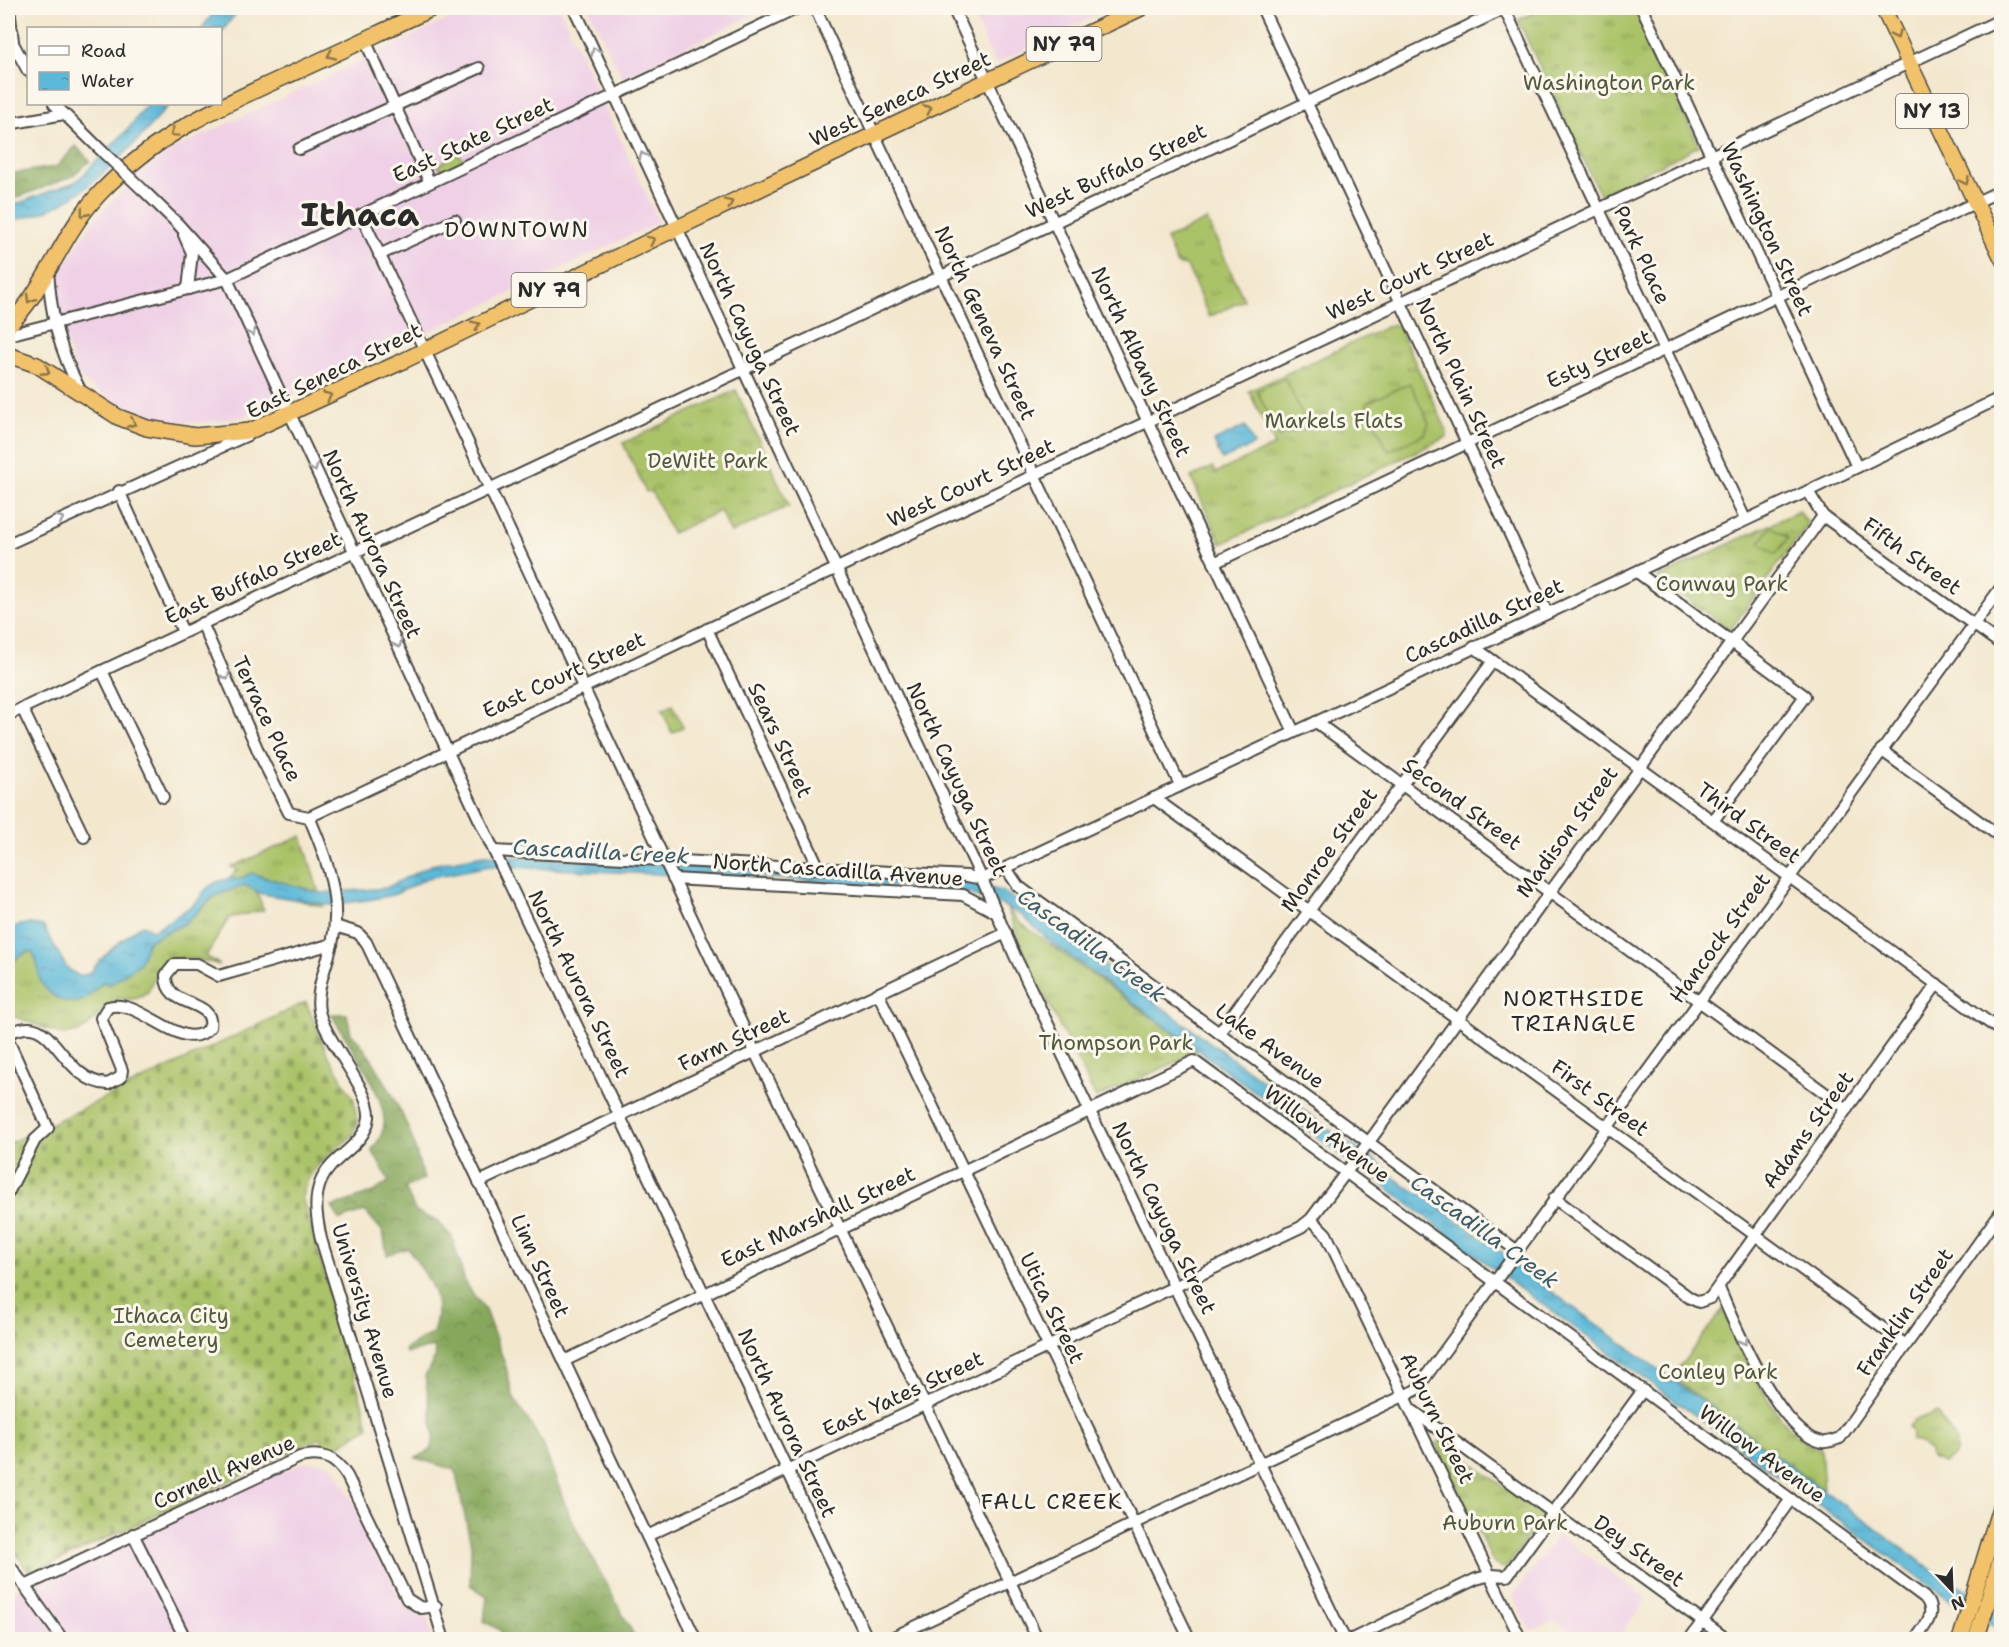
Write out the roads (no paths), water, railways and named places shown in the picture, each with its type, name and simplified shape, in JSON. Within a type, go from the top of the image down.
[{"type":"highway","points":[[8,326],[23,310],[66,235],[99,194],[160,142],[205,113],[433,8]]},
{"type":"highway","name":"West Seneca Street","points":[[676,229],[1141,8]]},
{"type":"highway","name":"NY 13","points":[[1883,8],[2001,258]]},
{"type":"highway","name":"East Seneca Street","points":[[263,427],[676,229]]},
{"type":"highway","name":"NY 79","points":[[8,355],[38,365],[118,417],[162,432],[227,435],[263,427]]},
{"type":"highway","points":[[1968,1639],[1984,1557],[2001,1501]]},
{"type":"highway","points":[[1968,1639],[2000,1559]]},
{"type":"street","points":[[9,8],[13,44]]},
{"type":"street","name":"North Cayuga Street","points":[[574,8],[1006,933],[1348,1640]]},
{"type":"street","name":"East State Street","points":[[8,335],[227,279],[429,181],[798,8]]},
{"type":"street","name":"North Geneva Street","points":[[815,8],[1180,785]]},
{"type":"street","name":"North Albany Street","points":[[953,8],[1294,732]]},
{"type":"street","name":"North Plain Street","points":[[1262,8],[1547,613]]},
{"type":"street","name":"West Buffalo Street","points":[[743,369],[1505,8]]},
{"type":"street","name":"Park Place","points":[[1505,8],[1745,519]]},
{"type":"street","name":"Washington Street","points":[[1642,8],[1857,467]]},
{"type":"street","name":"West Court Street","points":[[836,568],[2001,19]]},
{"type":"street","points":[[8,34],[27,69]]},
{"type":"street","points":[[365,40],[429,181]]},
{"type":"street","points":[[299,149],[388,107],[397,108],[479,68]]},
{"type":"street","name":"North Aurora Street","points":[[55,105],[178,224],[227,279],[502,868],[868,1640]]},
{"type":"street","points":[[8,124],[64,114]]},
{"type":"street","name":"Esty Street","points":[[1214,562],[2001,190]]},
{"type":"street","points":[[361,214],[423,351],[755,1052],[1038,1640]]},
{"type":"street","points":[[379,255],[455,220]]},
{"type":"street","points":[[178,224],[192,253],[188,289]]},
{"type":"street","points":[[48,269],[54,323],[62,354],[81,393]]},
{"type":"street","name":"East Buffalo Street","points":[[8,715],[743,369]]},
{"type":"street","name":"Cascadilla Street","points":[[982,879],[1637,572],[2001,397]]},
{"type":"street","name":"East Seneca Street","points":[[8,544],[119,491],[231,444],[263,427]]},
{"type":"street","points":[[119,491],[183,632]]},
{"type":"street","name":"Fifth Street","points":[[1808,491],[1823,516],[2001,645]]},
{"type":"street","name":"Madison Street","points":[[1311,1219],[1823,516]]},
{"type":"street","name":"East Court Street","points":[[309,817],[836,568]]},
{"type":"street","points":[[1637,572],[1805,696],[1713,821]]},
{"type":"street","name":"Hancock Street","points":[[1405,1397],[1416,1390],[2001,586]]},
{"type":"street","name":"Terrace Place","points":[[202,623],[260,755],[289,813],[309,817]]},
{"type":"street","name":"Sears Street","points":[[706,629],[819,868]]},
{"type":"street","name":"Third Street","points":[[1474,647],[2001,1032]]},
{"type":"street","name":"Monroe Street","points":[[1219,1033],[1493,661]]},
{"type":"street","points":[[102,671],[163,797]]},
{"type":"street","points":[[22,708],[84,837]]},
{"type":"street","name":"Second Street","points":[[1316,722],[1846,1109]]},
{"type":"street","points":[[1881,750],[2001,838]]},
{"type":"street","name":"First Street","points":[[1154,798],[1906,1344]]},
{"type":"street","name":"University Avenue","points":[[309,817],[334,889],[336,908],[332,944],[319,993],[319,1009],[330,1038],[364,1097],[369,1114],[365,1131],[320,1182],[316,1201],[317,1219],[321,1239],[436,1606],[444,1640]]},
{"type":"street","points":[[494,851],[663,858],[967,876],[982,879]]},
{"type":"street","name":"Lake Avenue","points":[[1006,868],[1018,886],[1514,1253]]},
{"type":"street","name":"North Cascadilla Avenue","points":[[673,879],[963,895],[997,913]]},
{"type":"street","name":"Linn Street","points":[[335,926],[354,931],[364,939],[696,1640]]},
{"type":"street","name":"Farm Street","points":[[479,1182],[1006,933]]},
{"type":"street","points":[[8,1033],[29,1028],[39,1030],[87,1079],[108,1084],[122,1077],[122,1070],[102,1018],[108,1007],[122,1005],[187,1036],[199,1035],[210,1027],[211,1019],[208,1012],[177,998],[168,988],[166,975],[175,964],[197,964],[219,976],[332,944]]},
{"type":"street","name":"Adams Street","points":[[1554,1198],[1690,1298],[1699,1302],[1710,1298],[1937,984]]},
{"type":"street","name":"Utica Street","points":[[878,993],[1190,1640]]},
{"type":"street","points":[[8,1040],[48,1128],[35,1140],[8,1193]]},
{"type":"street","name":"East Marshall Street","points":[[564,1361],[1194,1061]]},
{"type":"street","name":"Willow Avenue","points":[[1194,1061],[1496,1278],[1929,1602],[1930,1617],[1916,1640]]},
{"type":"street","name":"Franklin Street","points":[[1719,1288],[1762,1378],[1780,1408],[1808,1436],[1823,1442],[1840,1438],[2001,1210]]},
{"type":"street","name":"East Yates Street","points":[[647,1536],[1176,1287],[1301,1227],[1311,1219]]},
{"type":"street","name":"Auburn Street","points":[[1311,1219],[1326,1234],[1521,1640]]},
{"type":"street","points":[[1348,1640],[1473,1581],[1491,1575],[1500,1578],[1508,1576],[1643,1390]]},
{"type":"street","points":[[886,1640],[1405,1397]]},
{"type":"street","name":"Dey Street","points":[[1411,1409],[1728,1640]]},
{"type":"street","name":"Cornell Avenue","points":[[25,1586],[300,1457],[323,1455],[336,1462],[347,1476],[407,1599],[422,1608],[436,1606]]},
{"type":"street","points":[[1689,1640],[1791,1499]]},
{"type":"street","points":[[133,1534],[186,1640]]},
{"type":"street","points":[[8,1563],[63,1640]]},
{"type":"water","points":[[217,8],[240,8],[222,32],[222,27],[203,27]]},
{"type":"water","points":[[146,105],[168,105],[114,164],[80,192],[48,210],[8,222],[8,207],[77,181],[130,127]]},
{"type":"water","points":[[1245,426],[1254,445],[1222,460],[1214,441]]},
{"type":"water","points":[[484,855],[965,881],[1004,892],[1344,1140],[1376,1160],[1403,1185],[1422,1195],[1503,1253],[1525,1272],[1938,1574],[2001,1608],[2001,1629],[1977,1618],[1948,1599],[1491,1267],[1377,1180],[1342,1158],[1336,1151],[1053,944],[1021,915],[1002,905],[965,892],[705,873],[695,876],[490,866],[427,878],[396,894],[330,905],[262,894],[244,885],[215,896],[184,924],[148,941],[139,964],[109,985],[104,982],[86,998],[77,1002],[58,999],[47,991],[40,980],[38,965],[33,953],[28,951],[8,964],[8,930],[21,925],[43,926],[67,968],[79,976],[90,972],[101,959],[137,928],[143,925],[152,930],[163,925],[196,902],[205,890],[221,880],[240,879],[251,873],[320,893],[386,888],[431,865]]},
{"type":"district","name":"Ithaca","points":[[360,214]]},
{"type":"district","name":"DOWNTOWN","points":[[517,229]]},
{"type":"district","name":"NORTHSIDE TRIANGLE","points":[[1574,1010]]},
{"type":"district","name":"FALL CREEK","points":[[1052,1501]]},
{"type":"park label","name":"Washington Park","points":[[1609,83]]},
{"type":"park label","name":"Markels Flats","points":[[1334,421]]},
{"type":"park label","name":"DeWitt Park","points":[[708,461]]},
{"type":"park label","name":"Conway Park","points":[[1722,584]]},
{"type":"park label","name":"Thompson Park","points":[[1116,1043]]},
{"type":"park label","name":"Ithaca City Cemetery","points":[[171,1328]]},
{"type":"park label","name":"Conley Park","points":[[1718,1372]]},
{"type":"park label","name":"Auburn Park","points":[[1505,1523]]},
{"type":"water label","name":"Cascadilla Creek","points":[[601,851]]},
{"type":"water label","name":"Cascadilla Creek","points":[[1092,945]]},
{"type":"water label","name":"Cascadilla Creek","points":[[1485,1231]]}]
